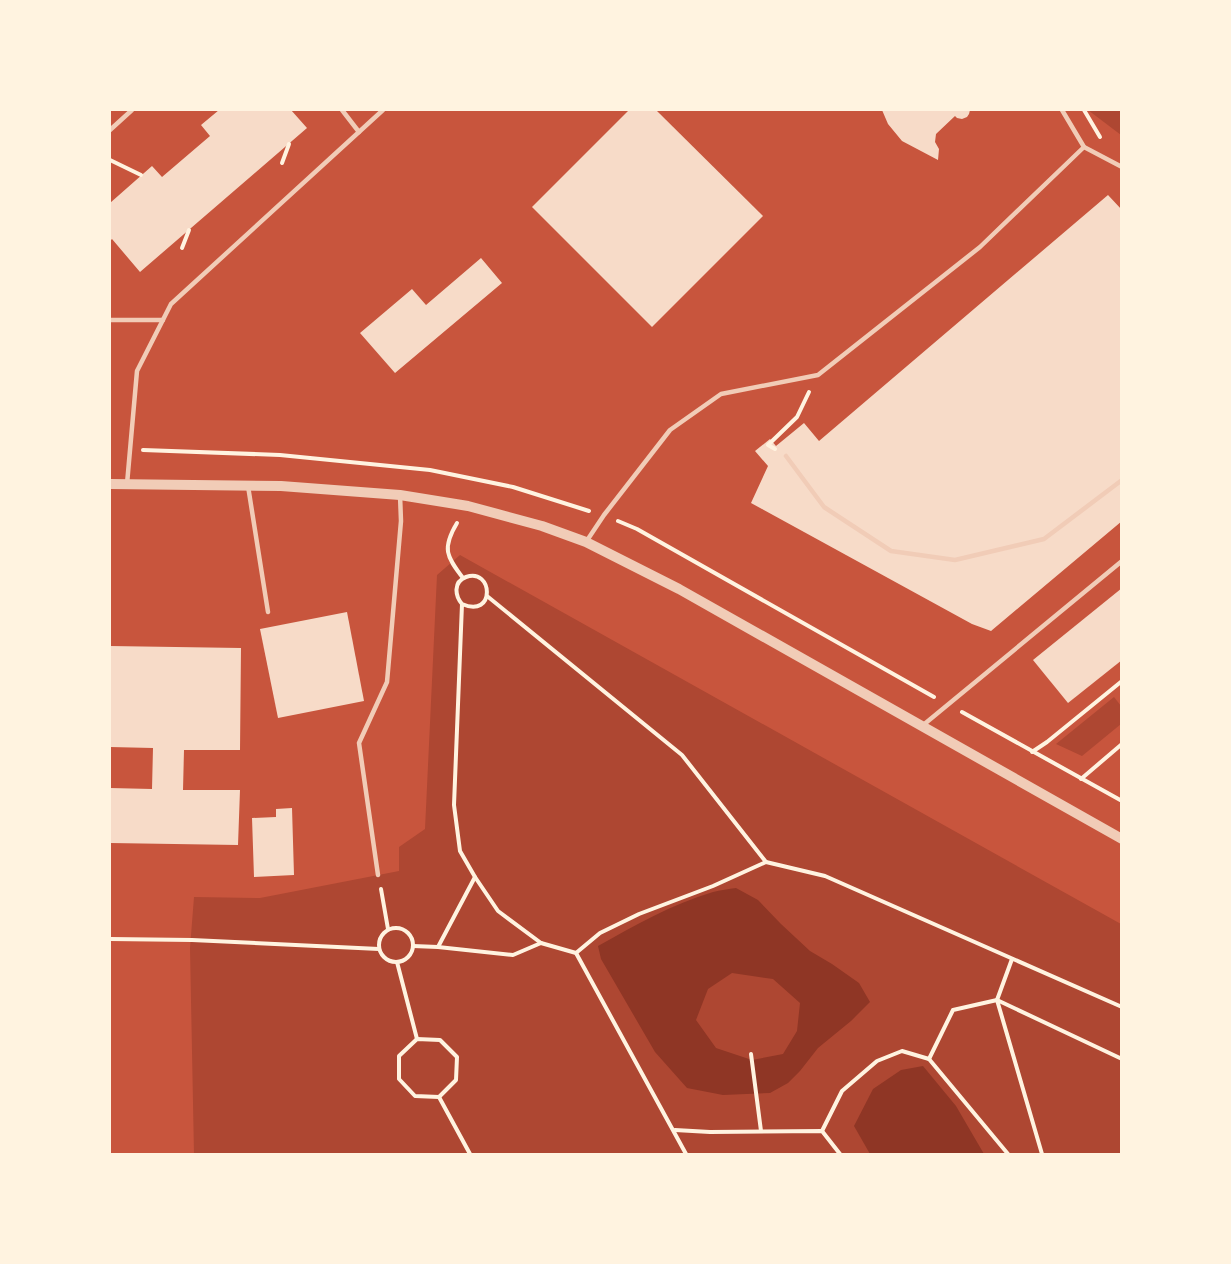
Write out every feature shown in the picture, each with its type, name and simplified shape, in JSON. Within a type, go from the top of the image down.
[{"type":"street","points":[[110,484],[281,486],[400,495],[468,506],[542,526],[586,542],[680,589],[1122,839]]},
{"type":"lane","points":[[110,130],[132,110]]},
{"type":"lane","points":[[342,110],[359,132]]},
{"type":"lane","points":[[128,484],[137,371],[171,304],[383,110]]},
{"type":"lane","points":[[1062,110],[1084,147],[1122,167]]},
{"type":"lane","points":[[586,542],[604,515],[670,430],[721,394],[818,375],[980,247],[1084,147]]},
{"type":"lane","points":[[110,320],[162,320]]},
{"type":"lane","points":[[786,456],[824,507],[891,551],[955,560],[1044,539],[1122,480]]},
{"type":"lane","points":[[248,486],[268,612]]},
{"type":"lane","points":[[378,875],[359,743],[387,682],[401,521],[400,495]]},
{"type":"lane","points":[[922,726],[1122,561]]},
{"type":"path","points":[[1084,110],[1101,138],[1108,142]]},
{"type":"path","points":[[282,163],[289,144]]},
{"type":"path","points":[[110,160],[141,175]]},
{"type":"path","points":[[182,249],[189,230]]},
{"type":"path","points":[[775,439],[797,417],[818,375]]},
{"type":"path","points":[[480,487],[483,481]]},
{"type":"path","points":[[459,520],[446,548],[451,563],[464,578]]},
{"type":"path","points":[[473,576],[481,579],[487,586],[487,596],[477,607],[469,608],[457,598],[456,591],[458,584],[464,578],[473,576]]},
{"type":"path","points":[[487,596],[682,754],[766,862]]},
{"type":"path","points":[[462,604],[454,805],[460,851],[498,911],[541,943],[576,953],[686,1155]]},
{"type":"path","points":[[1032,752],[1122,681]]},
{"type":"path","points":[[1081,779],[1122,744]]},
{"type":"path","points":[[576,953],[600,933],[639,914],[766,862],[825,876],[1122,1007]]},
{"type":"path","points":[[378,875],[388,929]]},
{"type":"path","points":[[438,947],[475,877]]},
{"type":"path","points":[[400,928],[410,935],[413,946],[408,958],[397,962],[386,959],[379,949],[380,937],[388,929],[400,928]]},
{"type":"path","points":[[110,939],[192,940],[379,949]]},
{"type":"path","points":[[413,946],[513,955],[541,943]]},
{"type":"path","points":[[1012,959],[997,1000],[1042,1155]]},
{"type":"path","points":[[397,962],[417,1039]]},
{"type":"path","points":[[929,1059],[953,1010],[997,1000],[1122,1059]]},
{"type":"path","points":[[417,1039],[440,1040],[457,1056],[456,1080],[439,1097],[416,1096],[399,1079],[399,1056],[417,1039]]},
{"type":"path","points":[[822,1131],[842,1091],[877,1061],[902,1051],[929,1059],[1008,1155]]},
{"type":"path","points":[[751,1054],[761,1131]]},
{"type":"path","points":[[439,1097],[470,1155]]},
{"type":"path","points":[[674,1130],[822,1131]]},
{"type":"path","points":[[822,1131],[840,1155]]},
{"type":"shaded area","points":[[1088,110],[1121,110],[1121,135]]},
{"type":"shaded area","points":[[460,555],[1121,924],[1121,1154],[194,1154],[190,948],[194,897],[260,898],[399,871],[399,847],[425,829],[437,575]]},
{"type":"shaded area","points":[[1114,697],[1121,706],[1121,724],[1082,756],[1056,744]]},
{"type":"shaded area","points":[[736,888],[758,900],[810,951],[859,983],[870,1002],[818,1048],[788,1083],[770,1093],[723,1095],[687,1088],[655,1052],[601,959],[598,946],[683,903],[713,892]],"holes":[[[732,973],[773,979],[800,1003],[797,1031],[783,1054],[752,1060],[716,1048],[696,1020],[708,989]]]},
{"type":"shaded area","points":[[923,1066],[956,1106],[984,1154],[870,1154],[854,1126],[873,1089],[901,1070]]},
{"type":"building","points":[[219,110],[291,110],[307,128],[140,272],[112,239],[110,241],[110,203],[152,166],[162,177],[210,136],[201,125]]},
{"type":"building","points":[[629,110],[656,110],[763,216],[652,327],[532,207]]},
{"type":"building","points":[[882,110],[970,110],[967,117],[962,119],[955,116],[936,134],[935,142],[939,149],[938,160],[902,141],[888,124]]},
{"type":"building","points":[[1108,195],[1122,210],[1122,521],[991,631],[972,624],[751,503],[768,466],[755,451],[770,439],[776,446],[804,423],[819,441]]},
{"type":"building","points":[[481,258],[502,283],[395,373],[360,333],[412,289],[426,305]]},
{"type":"building","points":[[1122,588],[1122,660],[1068,703],[1033,660]]},
{"type":"building","points":[[347,612],[364,701],[278,718],[260,629]]},
{"type":"building","points":[[110,646],[241,648],[240,750],[184,750],[183,790],[240,790],[238,845],[110,843],[110,788],[152,789],[153,748],[110,747]]},
{"type":"building","points":[[292,808],[294,875],[254,877],[252,818],[276,817],[276,809]]}]
